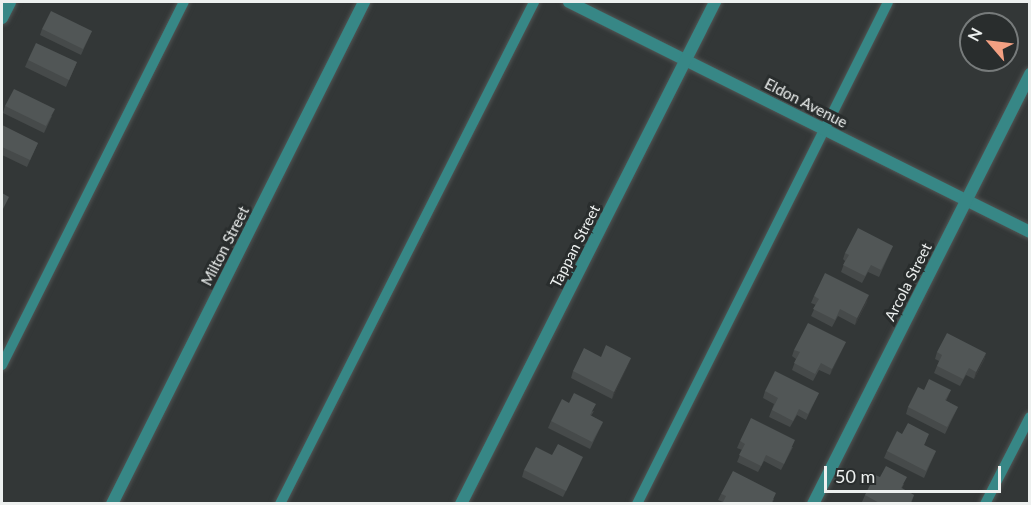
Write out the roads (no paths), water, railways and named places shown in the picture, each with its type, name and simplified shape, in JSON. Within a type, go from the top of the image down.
[{"type":"street","points":[[2,18],[10,2]]},
{"type":"street","name":"Milton Street","points":[[112,504],[364,2]]},
{"type":"street","name":"Eldon Avenue","points":[[569,2],[1029,232]]},
{"type":"street","name":"Tappan Street","points":[[461,504],[715,2]]},
{"type":"street","name":"Arcola Street","points":[[813,504],[1029,74]]},
{"type":"lane","points":[[2,365],[184,2]]},
{"type":"lane","points":[[280,504],[534,2]]},
{"type":"lane","points":[[637,504],[888,2]]},
{"type":"lane","points":[[985,504],[1029,417]]}]
